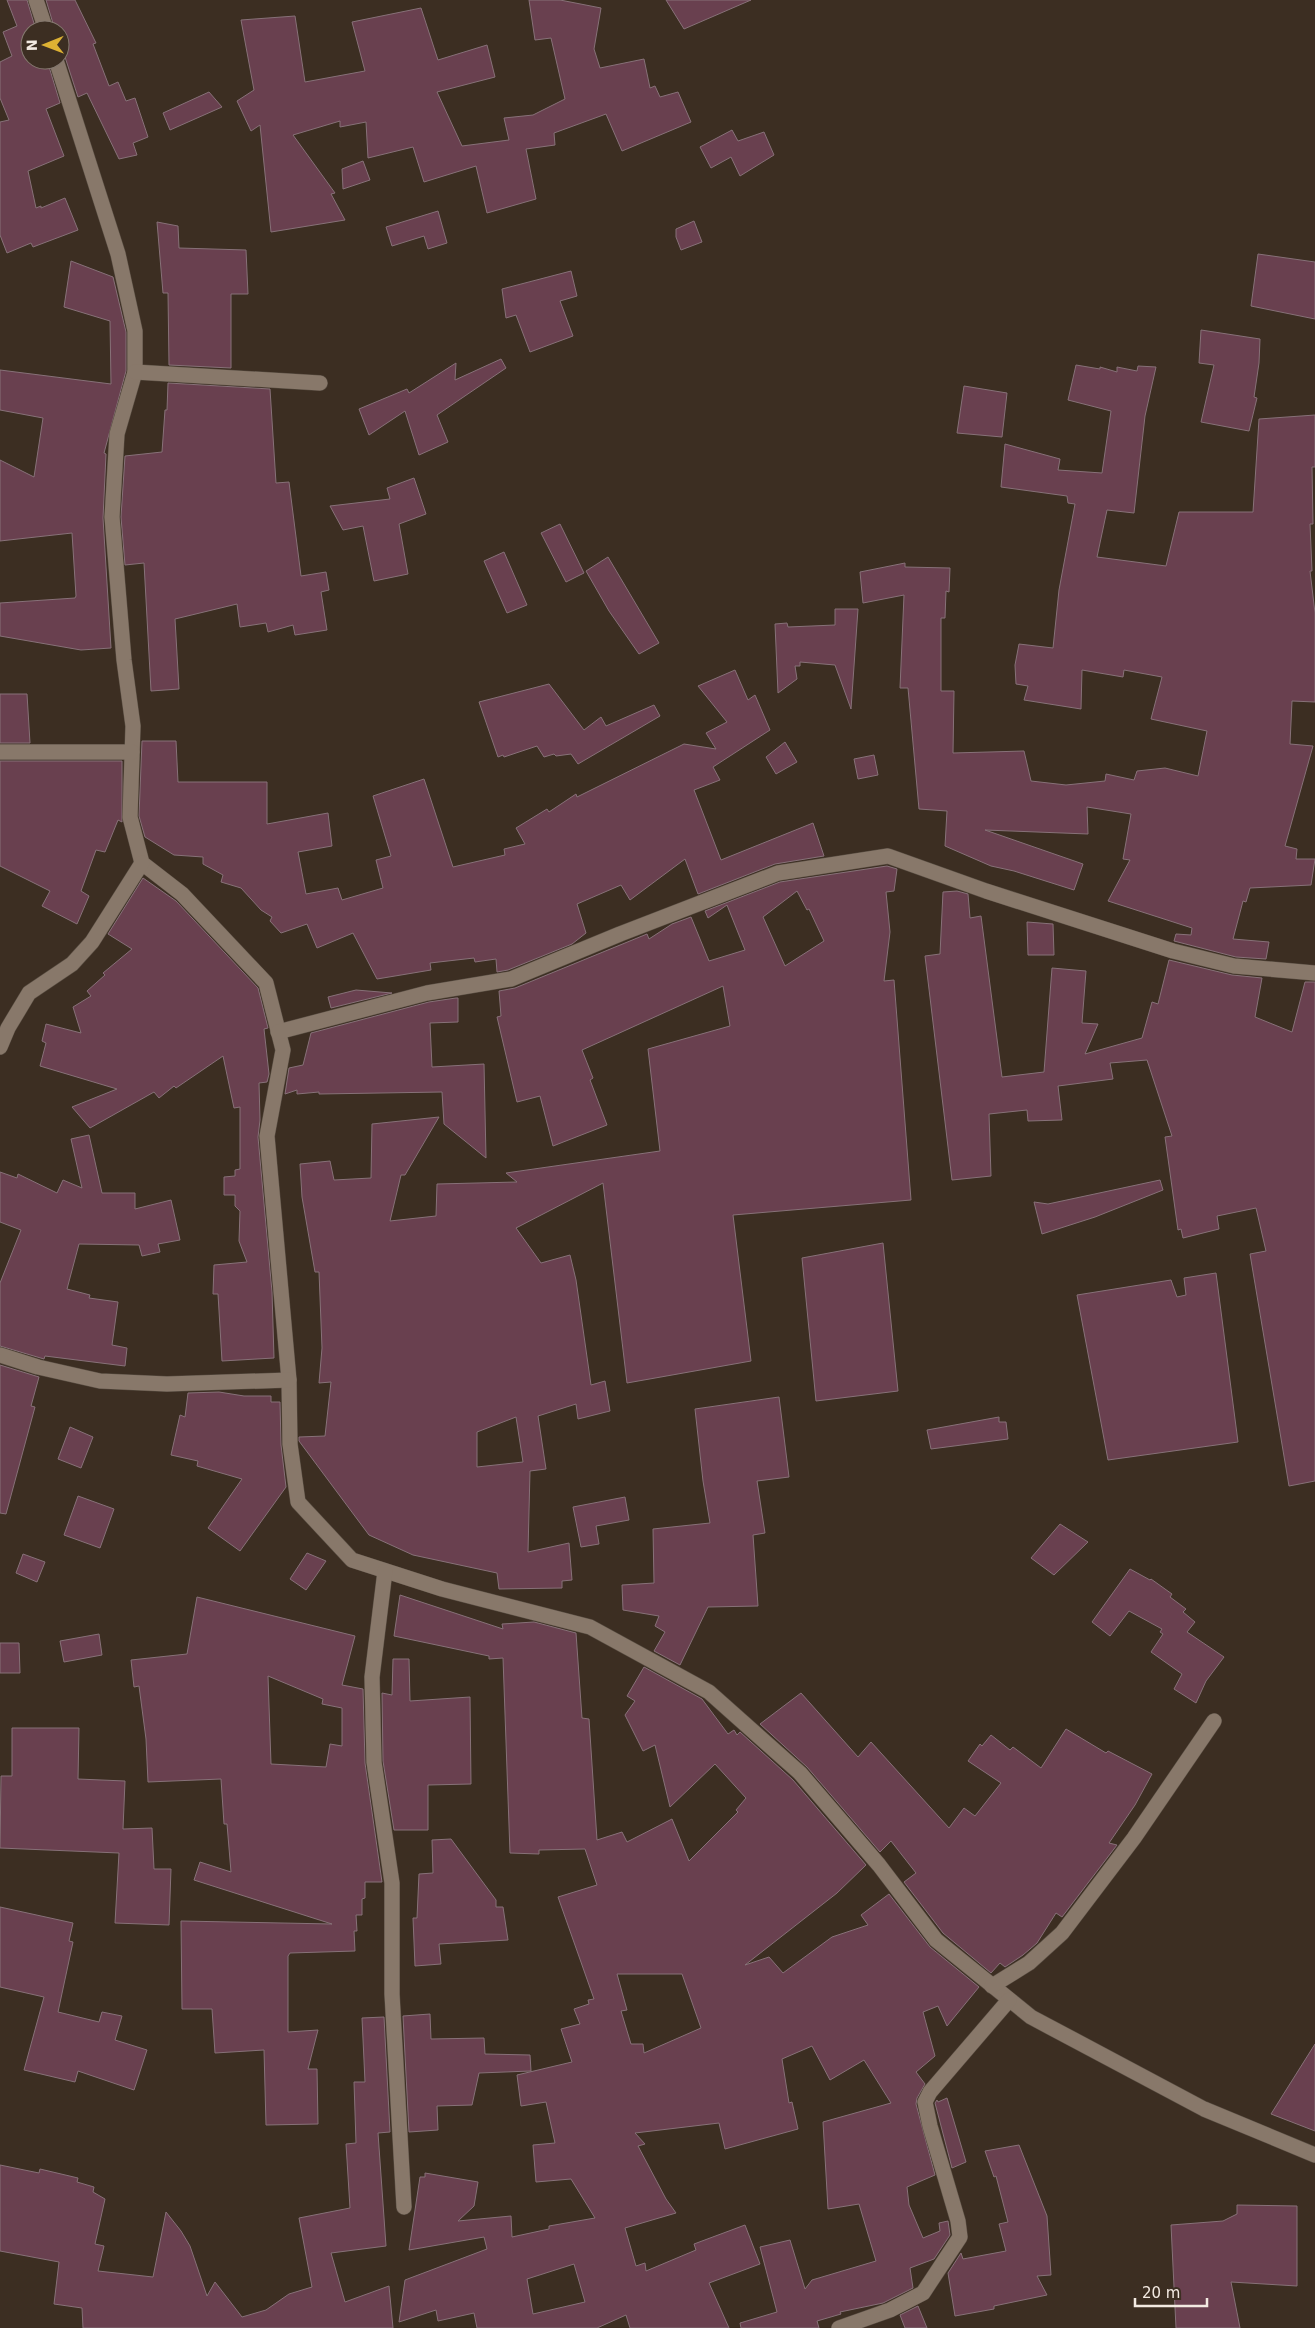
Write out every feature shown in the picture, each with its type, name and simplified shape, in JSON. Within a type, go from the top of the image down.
[{"type":"street","points":[[36,0],[43,20]]},
{"type":"street","points":[[59,70],[118,254],[135,331],[135,372],[117,434],[112,517],[124,660],[133,726],[130,817],[142,863],[182,894],[266,983],[283,1050],[267,1136],[289,1380],[290,1444],[298,1502],[352,1560],[442,1590],[590,1627],[709,1692],[800,1773],[879,1865],[936,1940],[1031,2017],[1204,2109],[1315,2155]]},
{"type":"street","points":[[135,372],[320,383]]},
{"type":"street","points":[[0,752],[132,752]]},
{"type":"street","points":[[278,1032],[427,993],[511,979],[620,934],[778,873],[888,856],[986,891],[1173,951],[1234,966],[1315,973]]},
{"type":"street","points":[[0,1047],[8,1028],[29,993],[72,964],[92,942],[142,863]]},
{"type":"street","points":[[0,1355],[38,1367],[100,1381],[167,1384],[289,1380]]},
{"type":"street","points":[[385,1571],[372,1677],[374,1762],[392,1883],[392,1994],[404,2207]]},
{"type":"street","points":[[992,1986],[1029,1963],[1062,1933],[1134,1838],[1214,1720]]},
{"type":"street","points":[[839,2328],[890,2310],[923,2293],[955,2248],[960,2237],[958,2221],[930,2126],[926,2102],[930,2092],[1009,2000]]},
{"type":"building","points":[[7,0],[27,0],[33,20],[20,20],[20,70],[50,70],[60,103],[46,109],[64,156],[28,171],[36,208],[41,206],[41,208],[65,198],[78,230],[33,247],[31,243],[7,253],[0,235],[0,122],[9,120],[0,98],[0,62],[12,56],[3,32],[17,26]]},
{"type":"building","points":[[46,0],[75,0],[96,43],[93,44],[109,86],[118,82],[126,101],[135,98],[148,137],[133,143],[137,155],[119,159],[87,93],[78,97],[69,70],[70,20],[52,20]]},
{"type":"building","points":[[529,0],[560,0],[601,8],[594,49],[600,68],[644,59],[650,88],[655,86],[660,97],[678,92],[691,122],[622,151],[606,114],[554,133],[555,145],[526,149],[536,199],[487,213],[476,166],[424,182],[413,147],[368,158],[366,122],[340,127],[340,121],[293,135],[335,193],[331,194],[345,220],[271,232],[260,125],[251,131],[237,101],[254,90],[241,20],[295,16],[305,82],[365,71],[352,22],[421,8],[438,60],[487,45],[495,77],[437,92],[462,146],[509,140],[504,118],[533,115],[565,99],[551,38],[535,40]]},
{"type":"building","points":[[666,0],[751,0],[684,29]]},
{"type":"building","points":[[209,92],[222,107],[170,130],[163,113]]},
{"type":"building","points":[[732,130],[738,141],[764,132],[774,155],[740,176],[731,157],[711,168],[700,147]]},
{"type":"building","points":[[363,161],[370,180],[343,189],[342,169]]},
{"type":"building","points":[[438,211],[447,243],[428,249],[424,236],[392,246],[386,227]]},
{"type":"building","points":[[694,221],[702,242],[681,250],[676,237],[676,229]]},
{"type":"building","points":[[157,222],[178,226],[179,248],[246,250],[248,294],[231,294],[231,368],[169,365],[168,293],[163,293]]},
{"type":"building","points":[[1258,254],[1315,262],[1315,319],[1251,306]]},
{"type":"building","points":[[71,261],[113,277],[126,332],[126,371],[104,453],[106,454],[103,518],[111,648],[81,650],[0,636],[0,603],[75,598],[76,596],[72,533],[0,541],[0,460],[34,477],[43,418],[0,410],[0,370],[111,384],[110,321],[64,307]]},
{"type":"building","points":[[571,271],[577,296],[560,301],[573,336],[530,352],[516,315],[506,318],[502,289]]},
{"type":"building","points":[[1201,330],[1260,339],[1254,397],[1257,398],[1249,431],[1201,422],[1214,365],[1199,363]]},
{"type":"building","points":[[501,359],[506,368],[437,415],[448,442],[419,455],[405,411],[369,435],[359,409],[407,389],[409,393],[456,363],[455,380]]},
{"type":"building","points":[[1076,365],[1100,369],[1100,367],[1117,372],[1117,367],[1137,371],[1138,366],[1156,367],[1145,416],[1134,513],[1107,510],[1097,557],[1166,566],[1179,512],[1253,512],[1259,419],[1315,415],[1315,467],[1312,467],[1313,524],[1310,524],[1312,571],[1310,571],[1315,613],[1315,702],[1292,701],[1290,744],[1313,746],[1285,846],[1297,849],[1296,859],[1315,859],[1311,885],[1250,888],[1246,902],[1243,901],[1233,939],[1269,942],[1266,959],[1236,957],[1174,941],[1176,934],[1191,935],[1192,928],[1108,901],[1130,860],[1123,859],[1131,814],[1087,807],[1088,834],[985,830],[1083,864],[1074,890],[1014,871],[991,866],[945,846],[947,811],[919,809],[908,688],[900,688],[904,595],[863,603],[860,572],[905,563],[905,567],[950,568],[949,592],[946,591],[945,618],[941,618],[941,691],[954,691],[953,753],[1024,751],[1031,781],[1066,785],[1105,781],[1106,774],[1134,780],[1137,771],[1165,768],[1198,776],[1207,731],[1151,719],[1162,677],[1124,670],[1123,677],[1082,670],[1081,709],[1024,700],[1028,686],[1016,684],[1015,665],[1019,644],[1053,648],[1059,590],[1075,504],[1068,503],[1067,496],[1001,487],[1005,444],[1060,459],[1058,470],[1102,473],[1111,411],[1068,400]]},
{"type":"building","points":[[168,383],[270,389],[276,483],[289,482],[301,576],[326,572],[329,590],[321,592],[327,630],[295,635],[293,625],[268,632],[266,623],[240,627],[237,604],[175,619],[179,689],[151,691],[144,563],[125,565],[121,517],[125,456],[162,452]]},
{"type":"building","points":[[964,386],[1007,393],[1002,437],[957,433]]},
{"type":"building","points":[[414,478],[426,514],[399,524],[408,574],[374,581],[363,526],[343,530],[330,506],[390,499],[387,488]]},
{"type":"building","points":[[560,524],[584,573],[566,582],[541,533]]},
{"type":"building","points":[[504,552],[527,605],[507,613],[484,561]]},
{"type":"building","points":[[608,557],[659,643],[639,654],[609,611],[586,571]]},
{"type":"building","points":[[835,609],[858,609],[851,709],[835,665],[800,662],[800,666],[795,666],[797,679],[778,693],[775,624],[787,623],[788,627],[835,625]]},
{"type":"building","points":[[735,670],[748,700],[755,695],[770,730],[713,767],[720,780],[694,790],[721,860],[813,823],[824,856],[775,864],[698,894],[685,859],[630,900],[621,885],[577,904],[586,933],[572,944],[508,970],[497,972],[496,959],[475,962],[474,958],[430,963],[431,970],[377,979],[353,933],[317,948],[307,924],[281,933],[270,921],[272,917],[261,910],[241,888],[221,882],[223,875],[203,864],[203,857],[174,855],[145,837],[139,816],[142,741],[176,741],[178,782],[267,782],[267,824],[328,813],[332,846],[298,852],[306,894],[338,888],[342,900],[383,888],[376,860],[391,856],[373,796],[424,779],[453,867],[505,855],[504,849],[525,844],[516,828],[547,809],[549,812],[576,794],[577,797],[684,744],[716,749],[706,733],[727,722],[698,686]]},
{"type":"building","points":[[549,684],[584,730],[601,717],[606,726],[654,705],[660,716],[578,764],[571,754],[556,756],[554,754],[544,757],[537,746],[504,757],[503,755],[498,757],[479,702]]},
{"type":"building","points":[[0,694],[27,694],[30,743],[0,743]]},
{"type":"building","points":[[785,742],[797,762],[776,774],[766,757]]},
{"type":"building","points":[[874,755],[878,775],[858,779],[854,759]]},
{"type":"building","points":[[0,761],[122,761],[122,822],[118,820],[105,852],[96,850],[81,891],[89,896],[77,924],[42,906],[50,891],[0,866]]},
{"type":"building","points":[[887,866],[897,869],[894,891],[886,892],[890,932],[884,981],[894,980],[911,1200],[733,1215],[751,1361],[627,1383],[603,1183],[516,1228],[541,1263],[570,1255],[576,1280],[591,1385],[605,1381],[610,1411],[578,1419],[576,1404],[538,1416],[546,1469],[530,1471],[528,1552],[569,1543],[572,1580],[562,1581],[562,1588],[499,1589],[497,1573],[413,1555],[369,1535],[299,1441],[299,1437],[325,1436],[331,1382],[319,1383],[322,1348],[319,1272],[315,1272],[302,1197],[300,1164],[330,1161],[334,1180],[371,1178],[372,1124],[439,1117],[405,1175],[401,1175],[390,1221],[436,1216],[437,1184],[517,1182],[506,1173],[660,1151],[648,1049],[730,1026],[723,986],[582,1050],[593,1078],[590,1080],[607,1125],[553,1146],[540,1096],[517,1102],[497,1017],[501,1016],[499,991],[515,988],[647,934],[649,939],[672,924],[691,917],[709,961],[745,950],[727,905],[708,918],[705,911],[780,882]],"holes":[[[797,891],[807,910],[809,909],[824,941],[785,966],[763,917]],[[516,1417],[523,1462],[477,1467],[477,1432]]]},
{"type":"building","points":[[143,878],[176,901],[258,988],[268,1028],[264,1029],[269,1074],[267,1082],[259,1083],[260,1120],[258,1137],[272,1292],[274,1358],[222,1361],[218,1294],[213,1294],[214,1265],[247,1262],[239,1241],[240,1211],[235,1206],[235,1195],[224,1195],[224,1177],[235,1176],[235,1170],[240,1169],[240,1107],[234,1108],[223,1056],[176,1088],[174,1086],[159,1098],[154,1092],[90,1128],[72,1107],[117,1089],[40,1066],[46,1043],[42,1041],[46,1024],[81,1033],[73,1007],[91,996],[87,991],[105,975],[103,973],[132,949],[108,934]]},
{"type":"building","points":[[957,891],[968,894],[970,918],[981,916],[1002,1077],[1044,1072],[1052,968],[1086,971],[1082,1023],[1098,1024],[1085,1054],[1142,1038],[1152,1002],[1158,1004],[1169,960],[1232,975],[1262,978],[1255,1017],[1292,1032],[1305,982],[1315,982],[1315,1481],[1289,1486],[1250,1254],[1266,1251],[1256,1208],[1217,1216],[1219,1229],[1183,1238],[1181,1229],[1178,1230],[1165,1137],[1172,1136],[1147,1060],[1110,1063],[1113,1079],[1058,1086],[1062,1120],[1028,1121],[1027,1110],[989,1114],[991,1176],[952,1180],[925,956],[940,954],[943,892]]},
{"type":"building","points":[[1027,922],[1053,924],[1054,955],[1028,955]]},
{"type":"building","points":[[356,990],[392,993],[331,1008],[328,997]]},
{"type":"building","points":[[458,998],[458,1022],[430,1023],[432,1067],[484,1064],[486,1158],[444,1124],[442,1092],[319,1094],[319,1092],[297,1094],[297,1090],[285,1094],[289,1068],[303,1065],[311,1033],[429,1002]]},
{"type":"building","points":[[89,1135],[102,1193],[135,1193],[135,1209],[171,1200],[180,1240],[158,1244],[160,1252],[142,1256],[139,1245],[79,1244],[67,1289],[90,1295],[89,1298],[118,1302],[112,1345],[127,1348],[125,1366],[45,1356],[44,1359],[0,1346],[0,1283],[21,1230],[0,1222],[0,1172],[17,1178],[18,1174],[57,1193],[63,1180],[82,1188],[71,1139]]},
{"type":"building","points":[[1160,1180],[1163,1190],[1095,1217],[1042,1234],[1034,1202],[1048,1204]]},
{"type":"building","points":[[883,1243],[898,1391],[816,1401],[802,1258]]},
{"type":"building","points":[[1216,1273],[1238,1442],[1108,1460],[1077,1295],[1171,1280],[1177,1297],[1186,1295],[1184,1278]]},
{"type":"building","points":[[0,1365],[39,1377],[31,1406],[35,1407],[6,1514],[0,1513]]},
{"type":"building","points":[[219,1392],[244,1396],[271,1396],[271,1402],[280,1402],[281,1445],[286,1487],[240,1551],[208,1528],[242,1479],[197,1466],[198,1461],[171,1455],[180,1415],[185,1417],[188,1393]]},
{"type":"building","points":[[779,1397],[789,1477],[757,1481],[765,1533],[753,1535],[758,1606],[708,1607],[680,1665],[654,1651],[665,1632],[655,1626],[659,1616],[623,1610],[622,1585],[654,1583],[653,1529],[710,1523],[695,1409]]},
{"type":"building","points":[[999,1417],[999,1422],[1006,1422],[1008,1439],[931,1449],[927,1430]]},
{"type":"building","points":[[70,1427],[93,1437],[81,1468],[58,1459]]},
{"type":"building","points":[[78,1496],[114,1509],[100,1548],[64,1535]]},
{"type":"building","points":[[625,1497],[629,1520],[596,1526],[599,1544],[581,1547],[573,1507]]},
{"type":"building","points":[[1060,1524],[1088,1542],[1054,1575],[1031,1558]]},
{"type":"building","points":[[307,1553],[326,1561],[306,1590],[290,1579]]},
{"type":"building","points":[[23,1554],[45,1562],[37,1582],[16,1573]]},
{"type":"building","points":[[1130,1569],[1151,1579],[1172,1594],[1170,1597],[1186,1609],[1183,1612],[1195,1622],[1187,1632],[1224,1657],[1206,1681],[1196,1703],[1174,1689],[1182,1674],[1151,1652],[1163,1634],[1160,1632],[1162,1629],[1129,1611],[1110,1636],[1092,1622]]},
{"type":"building","points":[[400,1595],[503,1629],[502,1624],[534,1622],[576,1633],[582,1718],[589,1719],[597,1840],[622,1832],[627,1842],[672,1819],[689,1861],[738,1812],[736,1810],[746,1798],[715,1764],[670,1807],[655,1745],[643,1751],[625,1715],[635,1701],[627,1696],[644,1667],[702,1699],[728,1734],[734,1730],[737,1735],[740,1732],[793,1780],[866,1865],[837,1893],[745,1965],[769,1957],[783,1973],[832,1937],[868,1925],[861,1915],[889,1894],[930,1947],[979,1987],[947,2026],[938,2006],[923,2012],[935,2056],[916,2072],[925,2084],[917,2098],[916,2104],[935,2175],[907,2187],[909,2205],[923,2238],[940,2231],[939,2223],[948,2221],[950,2235],[934,2259],[910,2268],[913,2288],[883,2303],[840,2312],[841,2314],[817,2321],[819,2328],[741,2328],[740,2323],[777,2312],[760,2247],[790,2240],[805,2289],[812,2280],[876,2261],[859,2204],[828,2209],[823,2122],[891,2103],[864,2060],[830,2080],[812,2046],[782,2059],[789,2103],[792,2102],[798,2129],[725,2149],[719,2123],[635,2133],[645,2144],[638,2146],[666,2199],[676,2213],[625,2228],[636,2266],[645,2263],[646,2271],[696,2250],[694,2244],[745,2225],[760,2264],[709,2283],[729,2328],[630,2328],[626,2315],[597,2328],[477,2328],[474,2313],[438,2321],[436,2310],[399,2322],[405,2280],[487,2249],[484,2237],[409,2250],[420,2177],[425,2177],[425,2173],[478,2182],[474,2206],[458,2221],[511,2216],[512,2237],[549,2229],[549,2226],[595,2218],[571,2179],[536,2182],[533,2145],[555,2143],[546,2102],[521,2106],[517,2075],[572,2062],[561,2029],[580,2024],[574,2009],[589,2004],[588,2000],[594,1999],[558,1897],[597,1885],[585,1849],[539,1850],[539,1854],[510,1853],[503,1658],[489,1659],[489,1656],[394,1636]],"holes":[[[617,1974],[682,1974],[701,2028],[644,2053],[643,2044],[631,2044],[621,2011],[627,2010]],[[574,2264],[585,2302],[533,2314],[527,2279]]]},
{"type":"building","points":[[197,1597],[355,1636],[342,1685],[363,1689],[365,1763],[382,1882],[365,1882],[362,1915],[356,1915],[357,1931],[354,1931],[355,1951],[290,1953],[288,1956],[288,2032],[318,2030],[308,2069],[317,2069],[318,2124],[266,2125],[264,2050],[215,2053],[212,2009],[182,2009],[181,1921],[332,1924],[194,1880],[200,1862],[231,1872],[227,1824],[224,1824],[221,1779],[148,1782],[146,1739],[139,1686],[134,1687],[131,1660],[187,1654]],"holes":[[[268,1676],[323,1699],[322,1704],[342,1708],[342,1746],[330,1744],[326,1767],[271,1764]]]},
{"type":"building","points":[[99,1634],[102,1655],[64,1662],[60,1641]]},
{"type":"building","points":[[0,1643],[19,1643],[20,1673],[0,1673]]},
{"type":"building","points":[[393,1659],[409,1659],[410,1701],[470,1697],[471,1784],[428,1785],[428,1830],[394,1830],[383,1761],[382,1693],[392,1695]]},
{"type":"building","points":[[801,1693],[858,1757],[871,1742],[949,1828],[964,1808],[975,1816],[1001,1783],[968,1761],[980,1744],[982,1746],[991,1735],[1010,1750],[1013,1747],[1041,1768],[1066,1729],[1106,1753],[1108,1751],[1152,1774],[1135,1805],[1109,1843],[1117,1845],[1062,1917],[1056,1913],[1037,1943],[1005,1967],[1000,1963],[991,1973],[943,1933],[904,1882],[916,1873],[891,1841],[880,1852],[807,1767],[760,1724]]},
{"type":"building","points":[[12,1728],[79,1728],[78,1779],[125,1781],[123,1829],[152,1828],[154,1869],[171,1869],[169,1925],[115,1923],[119,1853],[0,1848],[1,1776],[12,1776]]},
{"type":"building","points":[[451,1839],[496,1900],[496,1907],[503,1907],[508,1940],[439,1944],[441,1964],[415,1966],[413,1918],[417,1918],[419,1874],[433,1873],[432,1840]]},
{"type":"building","points":[[0,1907],[73,1923],[69,1941],[73,1942],[58,2012],[99,2022],[102,2012],[122,2016],[115,2040],[147,2050],[134,2090],[78,2071],[75,2082],[24,2070],[44,1997],[0,1987]]},
{"type":"building","points":[[430,2014],[431,2039],[484,2038],[485,2054],[530,2055],[531,2071],[479,2073],[472,2105],[437,2106],[438,2130],[409,2132],[403,2016]]},
{"type":"building","points":[[384,2017],[390,2132],[378,2133],[386,2246],[331,2253],[345,2302],[389,2286],[393,2328],[83,2328],[82,2308],[54,2304],[59,2262],[0,2251],[0,2165],[39,2173],[40,2169],[78,2178],[77,2182],[94,2187],[93,2192],[105,2199],[95,2244],[104,2246],[98,2271],[153,2277],[166,2212],[190,2246],[207,2296],[215,2282],[242,2317],[266,2310],[289,2294],[312,2287],[299,2218],[350,2208],[346,2144],[356,2143],[354,2082],[365,2082],[362,2018]]},
{"type":"building","points":[[1315,2044],[1315,2131],[1271,2114]]},
{"type":"building","points":[[947,2098],[966,2162],[952,2168],[935,2103],[937,2100],[938,2102]]},
{"type":"building","points":[[1019,2145],[1047,2216],[1051,2275],[1037,2276],[1047,2295],[994,2306],[994,2309],[955,2316],[948,2273],[961,2253],[963,2259],[1006,2251],[999,2224],[1008,2222],[996,2176],[994,2177],[985,2151]]},
{"type":"building","points":[[1237,2205],[1297,2206],[1297,2286],[1231,2282],[1240,2328],[1176,2328],[1171,2225],[1223,2221],[1237,2214]]},
{"type":"building","points":[[918,2306],[927,2328],[905,2328],[900,2315]]}]
